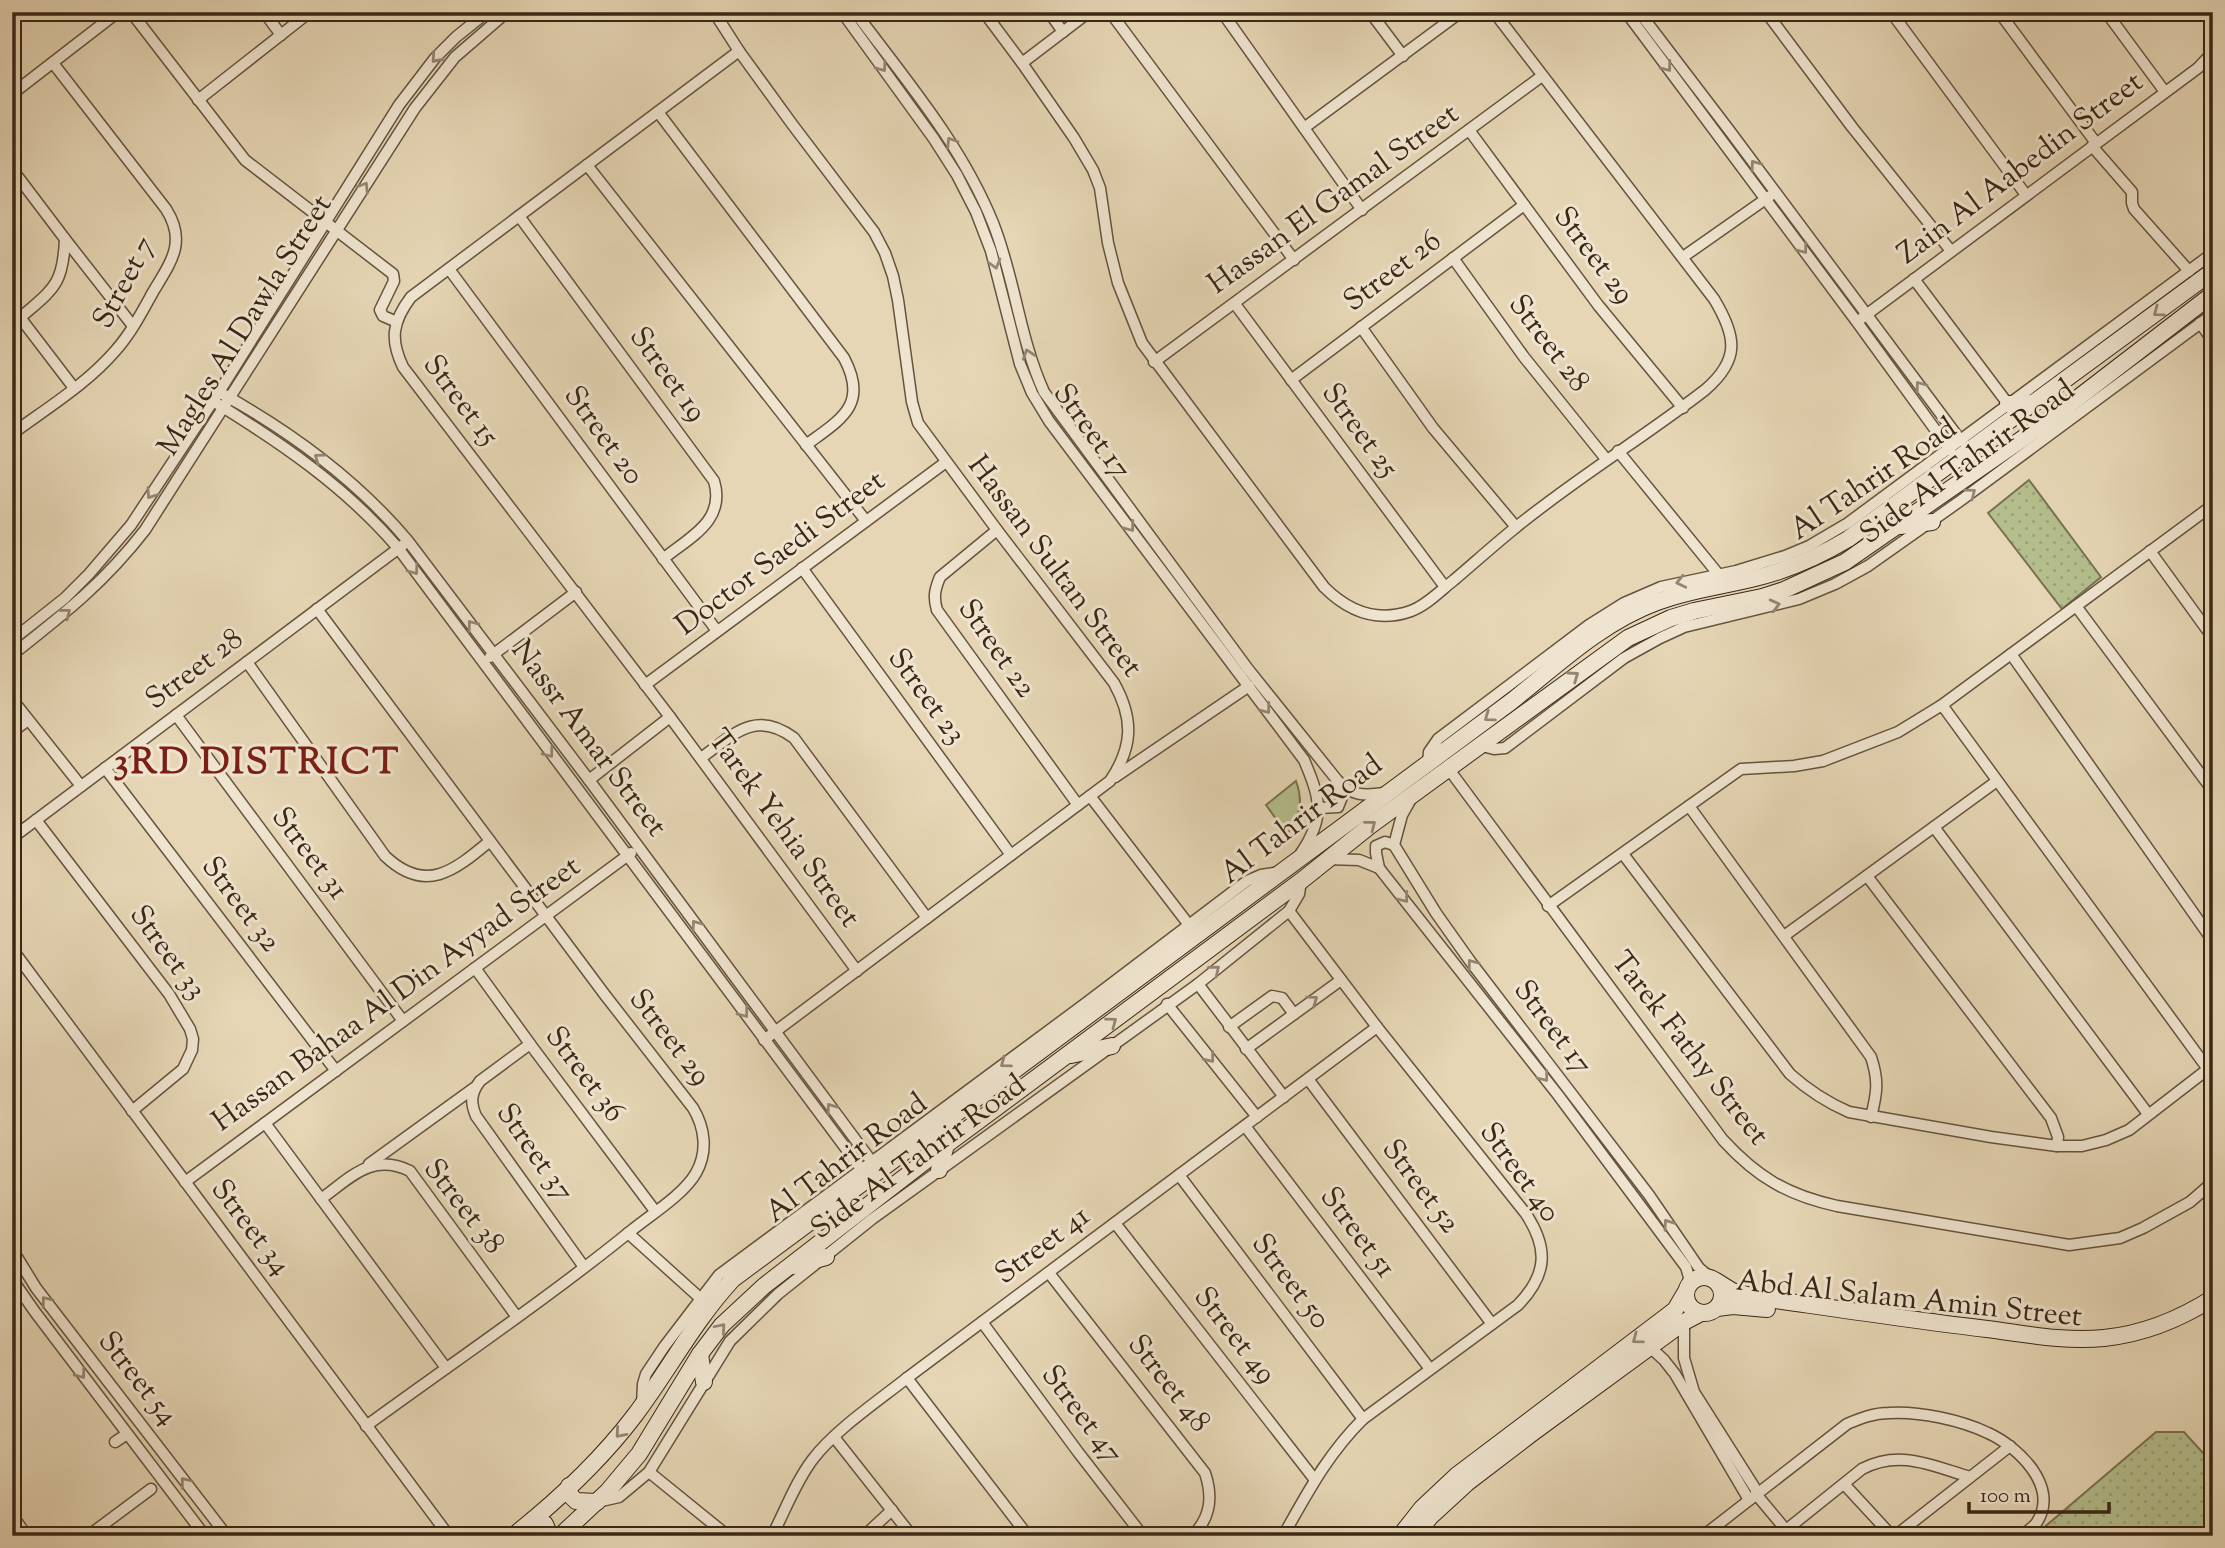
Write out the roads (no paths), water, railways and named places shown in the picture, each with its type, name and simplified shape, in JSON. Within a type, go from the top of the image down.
[{"type":"street","points":[[12,94],[118,12]]},
{"type":"street","points":[[131,12],[245,160],[393,274],[394,281],[380,310],[383,316],[397,322],[401,310],[411,297],[739,51]]},
{"type":"street","points":[[264,12],[281,35]]},
{"type":"street","points":[[198,100],[310,12]]},
{"type":"street","name":"Magles Al Dawla Street","points":[[221,397],[326,222],[416,80],[456,37],[487,12]]},
{"type":"street","name":"Magles Al Dawla Street","points":[[12,640],[65,598],[113,548],[337,229],[434,82],[455,57],[507,12]]},
{"type":"street","name":"Hassan Sultan Street","points":[[714,12],[739,51],[874,232],[885,253],[898,300],[914,413],[923,433],[1114,683],[1123,698],[1129,732],[1120,766],[1110,781],[764,1040]]},
{"type":"street","name":"Street 17","points":[[855,12],[945,132],[978,188],[1012,277],[1025,344],[1044,391],[1248,668],[1337,780],[1346,790],[1357,793],[1387,793]]},
{"type":"street","points":[[984,12],[1085,153],[1100,188],[1108,243],[1118,283],[1142,343],[1154,362],[1324,587],[1338,601],[1355,611],[1374,616],[1393,616],[1412,611],[1429,601],[1516,527],[1606,459],[1682,408],[1720,377],[1731,358],[1731,336],[1725,317],[1683,257],[1494,12]]},
{"type":"street","points":[[1049,12],[1063,32]]},
{"type":"street","points":[[1022,63],[1088,12]]},
{"type":"street","points":[[1110,12],[1294,260]]},
{"type":"street","points":[[1222,12],[1362,210]]},
{"type":"street","points":[[1370,12],[1403,56]]},
{"type":"street","points":[[1304,128],[1461,12]]},
{"type":"street","points":[[1626,12],[1770,195]]},
{"type":"street","points":[[1639,12],[1861,318],[1950,450]]},
{"type":"street","points":[[1766,12],[1852,127],[1951,251]]},
{"type":"street","points":[[1891,12],[2026,195]]},
{"type":"street","points":[[1999,12],[2094,145],[2132,192],[2134,209],[2189,271]]},
{"type":"street","points":[[2106,12],[2165,92]]},
{"type":"street","name":"Street 17","points":[[843,13],[934,139],[976,212],[997,272],[1020,364],[1043,411],[1304,760],[1317,791],[1319,808]]},
{"type":"street","name":"Zain Al Aabedin Street","points":[[1861,318],[2198,68],[2213,52]]},
{"type":"street","name":"Street 7","points":[[12,434],[74,388],[115,352],[175,252],[176,229],[166,209],[53,63]]},
{"type":"street","name":"Hassan El Gamal Street","points":[[1154,362],[1542,76]]},
{"type":"street","points":[[658,112],[844,358],[851,372],[854,387],[852,403],[844,416],[806,445]]},
{"type":"street","name":"Street 29","points":[[1469,130],[1598,305],[1682,408]]},
{"type":"street","points":[[587,165],[866,521]]},
{"type":"street","points":[[12,169],[133,326]]},
{"type":"street","points":[[1683,257],[1770,195]]},
{"type":"street","name":"Street 26","points":[[1291,380],[1524,205]]},
{"type":"street","name":"Street 19","points":[[519,216],[714,481],[717,504],[710,521],[663,559]]},
{"type":"street","points":[[20,318],[53,289],[62,265],[65,239]]},
{"type":"street","name":"Side Al Tahrir Road","points":[[1428,763],[1429,752],[1438,739],[1606,613],[1661,587],[1774,560],[1809,546],[1848,523],[2213,253]]},
{"type":"street","name":"Street 28","points":[[1453,258],[1524,357],[1606,459]]},
{"type":"street","name":"Street 20","points":[[449,269],[718,631]]},
{"type":"street","name":"Al Tahrir Road","points":[[561,1536],[597,1502],[639,1454],[700,1354],[722,1325],[748,1299],[946,1145],[1301,881],[1478,745],[1517,707],[1539,680],[1606,629],[1644,607],[1802,564],[1848,539],[2213,271]]},
{"type":"street","points":[[1914,279],[2008,404],[2035,403]]},
{"type":"street","name":"Al Tahrir Road","points":[[513,1536],[599,1457],[642,1406],[706,1310],[733,1279],[816,1210],[938,1126],[1167,956],[1193,930],[1280,872],[1428,763],[1517,707],[1547,695],[1628,638],[1649,627],[1694,611],[1762,597],[1805,582],[1845,562],[2048,421],[2213,293]]},
{"type":"street","name":"Street 25","points":[[1235,304],[1445,587]]},
{"type":"street","points":[[12,307],[74,388]]},
{"type":"street","name":"Side Al Tahrir Road","points":[[1478,745],[1494,749],[1505,748],[1625,658],[1660,638],[1684,627],[1799,599],[1868,566],[1932,522],[2213,314]]},
{"type":"street","points":[[1861,318],[1961,441]]},
{"type":"street","name":"Street 15","points":[[397,322],[394,340],[403,368],[670,717]]},
{"type":"street","points":[[2200,323],[2213,341]]},
{"type":"street","points":[[1361,327],[1433,428],[1516,527]]},
{"type":"street","name":"Nassr Amar Street","points":[[221,397],[223,408],[339,487],[374,520],[398,548],[862,1170]]},
{"type":"street","name":"Nassr Amar Street","points":[[221,397],[286,433],[347,479],[383,512],[408,541],[589,779],[872,1163]]},
{"type":"street","name":"Magles Al Dawla Street","points":[[12,654],[75,605],[124,557],[145,530],[223,408]]},
{"type":"street","points":[[2043,440],[2048,421]]},
{"type":"street","points":[[1618,451],[1719,575]]},
{"type":"street","name":"Doctor Saedi Street","points":[[645,685],[946,462]]},
{"type":"street","points":[[1908,496],[1913,477]]},
{"type":"street","points":[[1548,906],[1741,769],[1794,766],[1823,761],[1898,732],[1941,705],[2212,506]]},
{"type":"street","points":[[1898,526],[1932,522]]},
{"type":"street","name":"Street 22","points":[[997,530],[940,577],[934,600],[937,610],[1078,805]]},
{"type":"street","name":"Street 28","points":[[12,838],[408,541]]},
{"type":"street","points":[[2150,551],[2213,638]]},
{"type":"street","points":[[1774,560],[1802,564]]},
{"type":"street","name":"Street 23","points":[[802,568],[1011,855]]},
{"type":"street","points":[[482,663],[576,593]]},
{"type":"street","points":[[2076,606],[2213,791]]},
{"type":"street","name":"Street 29","points":[[317,609],[698,1117],[704,1139],[700,1164],[686,1186],[584,1267],[366,1426]]},
{"type":"street","points":[[2011,653],[2213,941]]},
{"type":"street","points":[[247,662],[385,856],[396,866],[409,873],[439,875],[463,863],[490,841]]},
{"type":"street","points":[[1539,680],[1536,682],[1537,689],[1541,694],[1547,695]]},
{"type":"street","points":[[1110,781],[1249,686]]},
{"type":"street","points":[[12,699],[81,786]]},
{"type":"street","points":[[1623,853],[1790,1074],[1827,1103],[1871,1117],[2057,1146],[2082,1146],[2129,1130],[2210,1072],[1941,705]]},
{"type":"street","name":"Street 31","points":[[176,715],[403,1021]]},
{"type":"street","points":[[589,779],[670,717]]},
{"type":"street","name":"Tarek Yehia Street","points":[[670,717],[857,971]]},
{"type":"street","points":[[12,732],[29,720]]},
{"type":"street","points":[[701,758],[739,730],[768,724],[782,729],[794,738],[927,918]]},
{"type":"street","name":"Street 32","points":[[105,768],[336,1071]]},
{"type":"street","name":"Tarek Fathy Street","points":[[1448,768],[1723,1140],[1741,1160],[1762,1177],[1785,1190],[1810,1200],[1837,1206],[2069,1245],[2120,1238],[2143,1228],[2190,1202],[2213,1182]]},
{"type":"street","points":[[1297,859],[1310,841],[1319,808],[1333,809],[1341,803],[1337,780]]},
{"type":"street","points":[[1784,936],[1997,781]]},
{"type":"street","points":[[1379,867],[1376,846],[1385,842],[1394,845],[1402,816],[1413,795]]},
{"type":"street","points":[[1090,796],[1193,930],[1201,945],[1212,947]]},
{"type":"street","points":[[1689,806],[1871,1057],[1878,1077],[1871,1117]]},
{"type":"street","name":"Street 33","points":[[36,820],[169,994],[190,1028],[192,1050],[183,1069],[132,1111]]},
{"type":"street","points":[[1934,827],[2148,1114]]},
{"type":"street","name":"Street 17","points":[[1394,845],[1436,913],[1470,961],[1649,1195],[1699,1268],[1713,1279]]},
{"type":"street","name":"Hassan Bahaa Al Din Ayyad Street","points":[[186,1182],[639,847]]},
{"type":"street","points":[[1327,859],[1359,860],[1379,867]]},
{"type":"street","name":"Street 17","points":[[1379,867],[1558,1095],[1686,1267],[1689,1277],[1686,1290]]},
{"type":"street","points":[[1867,876],[2052,1118],[2058,1137],[2057,1146]]},
{"type":"street","name":"Side Al Tahrir Road","points":[[597,1502],[620,1497],[649,1472],[730,1341],[778,1294],[939,1170],[1198,984],[1289,911],[1299,894],[1301,881]]},
{"type":"street","name":"Street 40","points":[[1283,1536],[1328,1458],[1363,1419],[1518,1305],[1532,1290],[1541,1272],[1542,1251],[1537,1231],[1526,1214],[1377,1027],[1289,911]]},
{"type":"street","name":"Side Al Tahrir Road","points":[[642,1406],[646,1374],[700,1297],[719,1275],[742,1256],[816,1210],[914,1129],[1086,1003],[1193,930]]},
{"type":"street","name":"Street 34","points":[[12,949],[449,1536]]},
{"type":"street","points":[[1167,956],[1179,960],[1184,968]]},
{"type":"street","name":"Street 36","points":[[475,968],[655,1211]]},
{"type":"street","points":[[1246,1049],[1341,980]]},
{"type":"street","points":[[1198,984],[1284,1097]]},
{"type":"street","points":[[1229,1027],[1272,996],[1282,998],[1294,1014]]},
{"type":"street","points":[[1076,1024],[1086,1003]]},
{"type":"street","points":[[1167,1004],[1257,1117]]},
{"type":"street","name":"Street 41","points":[[772,1536],[805,1471],[834,1437],[982,1322],[1377,1027]]},
{"type":"street","name":"Street 37","points":[[530,1044],[480,1081],[474,1088],[472,1107],[584,1267]]},
{"type":"street","points":[[1065,1056],[1112,1046]]},
{"type":"street","name":"Street 52","points":[[1308,1079],[1492,1324]]},
{"type":"street","points":[[362,1170],[474,1088]]},
{"type":"street","points":[[265,1123],[446,1368]]},
{"type":"street","points":[[914,1129],[938,1126]]},
{"type":"street","name":"Street 51","points":[[1245,1126],[1430,1370]]},
{"type":"street","points":[[939,1170],[946,1145]]},
{"type":"street","name":"Street 38","points":[[321,1199],[373,1164],[398,1165],[410,1171],[516,1317]]},
{"type":"street","name":"Street 50","points":[[1179,1175],[1363,1419]]},
{"type":"street","name":"Street 49","points":[[1115,1223],[1315,1480]]},
{"type":"street","points":[[628,1233],[700,1297]]},
{"type":"street","name":"Street 54","points":[[12,1249],[36,1288],[226,1536]]},
{"type":"street","points":[[765,1255],[762,1261],[766,1269],[784,1269],[826,1257]]},
{"type":"street","name":"Street 48","points":[[1049,1273],[1205,1473],[1210,1485],[1209,1511],[1192,1536]]},
{"type":"street","name":"Street 54","points":[[12,1279],[205,1536]]},
{"type":"street","points":[[733,1279],[744,1283],[748,1299]]},
{"type":"street","points":[[1694,1279],[1713,1279],[1722,1292],[1721,1303],[1713,1311],[1701,1313],[1691,1308],[1685,1298],[1686,1290],[1694,1279]]},
{"type":"street","name":"Abd Al Salam Amin Street","points":[[1713,1279],[1732,1292],[1743,1295],[2052,1348],[2106,1348],[2158,1337],[2213,1311]]},
{"type":"street","name":"Abd Al Salam Amin Street","points":[[1400,1536],[1439,1491],[1527,1429],[1675,1310],[1686,1290]]},
{"type":"street","name":"Abd Al Salam Amin Street","points":[[1717,1308],[1749,1307],[2054,1339],[2105,1338],[2155,1327],[2213,1298]]},
{"type":"street","name":"Abd Al Salam Amin Street","points":[[1527,1429],[1701,1313]]},
{"type":"street","name":"Street 47","points":[[982,1322],[1077,1452],[1143,1536]]},
{"type":"street","points":[[1684,1322],[1686,1366],[1699,1409]]},
{"type":"street","points":[[1650,1347],[1675,1374],[1754,1496],[1789,1533],[1844,1484],[1874,1463],[1901,1459],[1969,1477]]},
{"type":"street","points":[[700,1354],[704,1381]]},
{"type":"street","points":[[908,1378],[1028,1536]]},
{"type":"street","points":[[1703,1536],[1847,1424],[1868,1415],[1890,1412],[1966,1424],[2010,1446],[2036,1473],[2042,1489],[2043,1506],[2037,1522],[2021,1536]]},
{"type":"street","points":[[115,1442],[127,1433]]},
{"type":"street","points":[[834,1437],[912,1536]]},
{"type":"street","name":"Abd Al Salam Amin Street","points":[[1415,1536],[1449,1499],[1507,1444]]},
{"type":"street","points":[[1844,1484],[1893,1536],[2010,1446]]},
{"type":"street","points":[[649,1472],[728,1536]]},
{"type":"street","points":[[569,1486],[570,1494],[576,1501],[597,1502]]},
{"type":"street","points":[[88,1536],[151,1489]]},
{"type":"street","points":[[864,1536],[892,1510]]},
{"type":"street","points":[[12,1515],[27,1536]]},
{"type":"street","points":[[534,1519],[544,1524],[550,1536]]},
{"type":"district","name":"3RD DISTRICT","points":[[257,764]]}]
